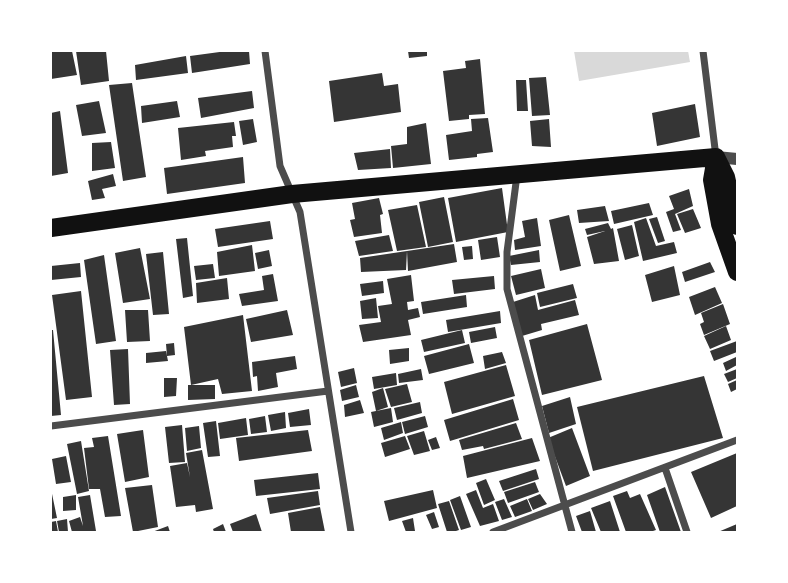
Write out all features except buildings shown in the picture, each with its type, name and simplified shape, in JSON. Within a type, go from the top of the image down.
[{"type":"highway","points":[[51,228],[292,194],[716,157]]},
{"type":"highway","points":[[716,157],[726,177],[737,226]]},
{"type":"highway","points":[[716,157],[712,180],[718,213],[737,272]]},
{"type":"street","points":[[265,51],[280,166],[300,212],[351,532]]},
{"type":"street","points":[[704,51],[716,157],[737,159]]},
{"type":"street","points":[[517,174],[507,252],[507,289],[572,532]]},
{"type":"street","points":[[51,426],[328,391]]},
{"type":"street","points":[[494,532],[737,440]]},
{"type":"street","points":[[665,468],[687,532]]},
{"type":"shaded area","points":[[574,51],[688,51],[690,62],[579,81]]}]
